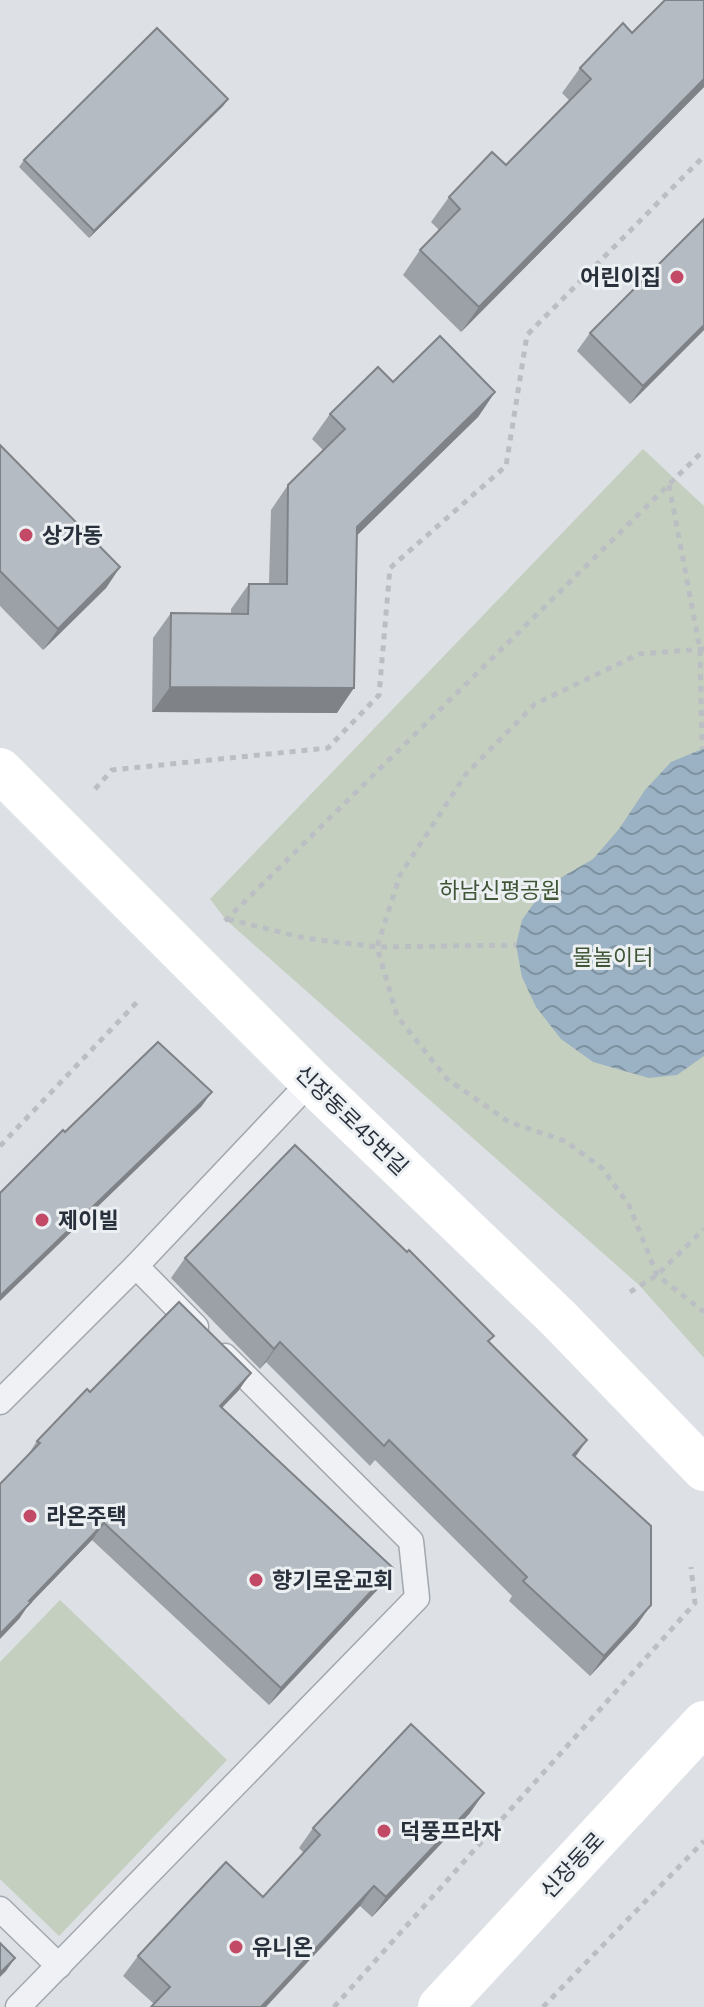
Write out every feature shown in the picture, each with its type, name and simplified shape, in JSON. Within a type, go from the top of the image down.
[{"type":"street","name":"신장동로45번길","points":[[0,770],[311,1081],[558,1318],[704,1469]]},
{"type":"street","name":"신장동로","points":[[440,2007],[704,1723]]},
{"type":"lane","points":[[0,1402],[136,1266],[311,1081]]},
{"type":"lane","points":[[18,2007],[417,1598],[411,1541],[136,1266]]},
{"type":"lane","points":[[0,1909],[59,1966]]},
{"type":"path","points":[[95,789],[112,770],[328,748],[379,695],[390,568],[506,466],[527,335],[704,156]]},
{"type":"path","points":[[516,945],[377,947],[304,938],[226,920],[704,450]]},
{"type":"path","points":[[669,485],[702,649],[702,749]]},
{"type":"path","points":[[702,649],[639,654],[535,704],[466,774],[400,875],[377,947],[397,1016],[447,1079],[509,1122],[565,1141],[602,1168],[629,1205],[657,1275],[704,1312]]},
{"type":"path","points":[[0,1146],[140,999]]},
{"type":"path","points":[[630,1292],[657,1275],[704,1229]]},
{"type":"path","points":[[334,2007],[695,1603],[691,1567]]},
{"type":"path","points":[[543,2007],[704,1841]]},
{"type":"green space","name":"하남신평공원","points":[[643,449],[704,506],[704,1358],[639,1285],[226,920],[210,899]]},
{"type":"green space","points":[[60,1600],[227,1760],[59,1936],[0,1879],[0,1662]]},
{"type":"water","name":"물놀이터","points":[[702,749],[704,1056],[677,1075],[649,1078],[593,1062],[561,1039],[536,1007],[522,977],[516,945],[522,920],[539,896],[562,877],[593,859],[619,829],[645,790],[671,762]]},
{"type":"building","points":[[665,0],[704,0],[704,79],[479,307],[420,250],[460,209],[449,197],[492,152],[506,165],[591,79],[580,68],[623,23],[632,33]]},
{"type":"building","points":[[157,28],[228,99],[94,231],[24,160]]},
{"type":"building","name":"어린이집","points":[[704,219],[704,325],[643,386],[590,333]]},
{"type":"building","points":[[440,336],[495,392],[357,527],[354,688],[170,687],[171,613],[248,614],[249,584],[287,584],[288,485],[345,429],[330,414],[378,367],[393,382]]},
{"type":"building","name":"상가동","points":[[0,445],[120,567],[58,629],[0,571]]},
{"type":"building","points":[[158,1042],[212,1092],[0,1296],[0,1193]]},
{"type":"building","points":[[295,1145],[407,1252],[409,1250],[494,1336],[488,1341],[587,1440],[573,1455],[651,1526],[651,1605],[604,1656],[523,1581],[527,1577],[389,1440],[384,1446],[280,1342],[274,1349],[185,1258]]},
{"type":"building","points":[[179,1302],[251,1373],[220,1406],[393,1568],[281,1688],[104,1523],[0,1634],[0,1484],[87,1389],[90,1392]]},
{"type":"building","points":[[411,1724],[484,1793],[386,1897],[374,1886],[261,2007],[151,2007],[170,1987],[138,1956],[226,1862],[263,1897],[320,1835],[313,1828]]},
{"type":"building","points":[[0,1943],[15,1958],[0,1973]]},
{"type":"place","name":"어린이집","points":[[677,277]]},
{"type":"place","name":"상가동","points":[[26,535]]},
{"type":"place","name":"제이빌","points":[[42,1220]]},
{"type":"place","name":"라온주택","points":[[30,1516]]},
{"type":"place","name":"향기로운교회","points":[[256,1580]]},
{"type":"place","name":"덕풍프라자","points":[[384,1831]]},
{"type":"place","name":"유니온","points":[[236,1947]]}]
